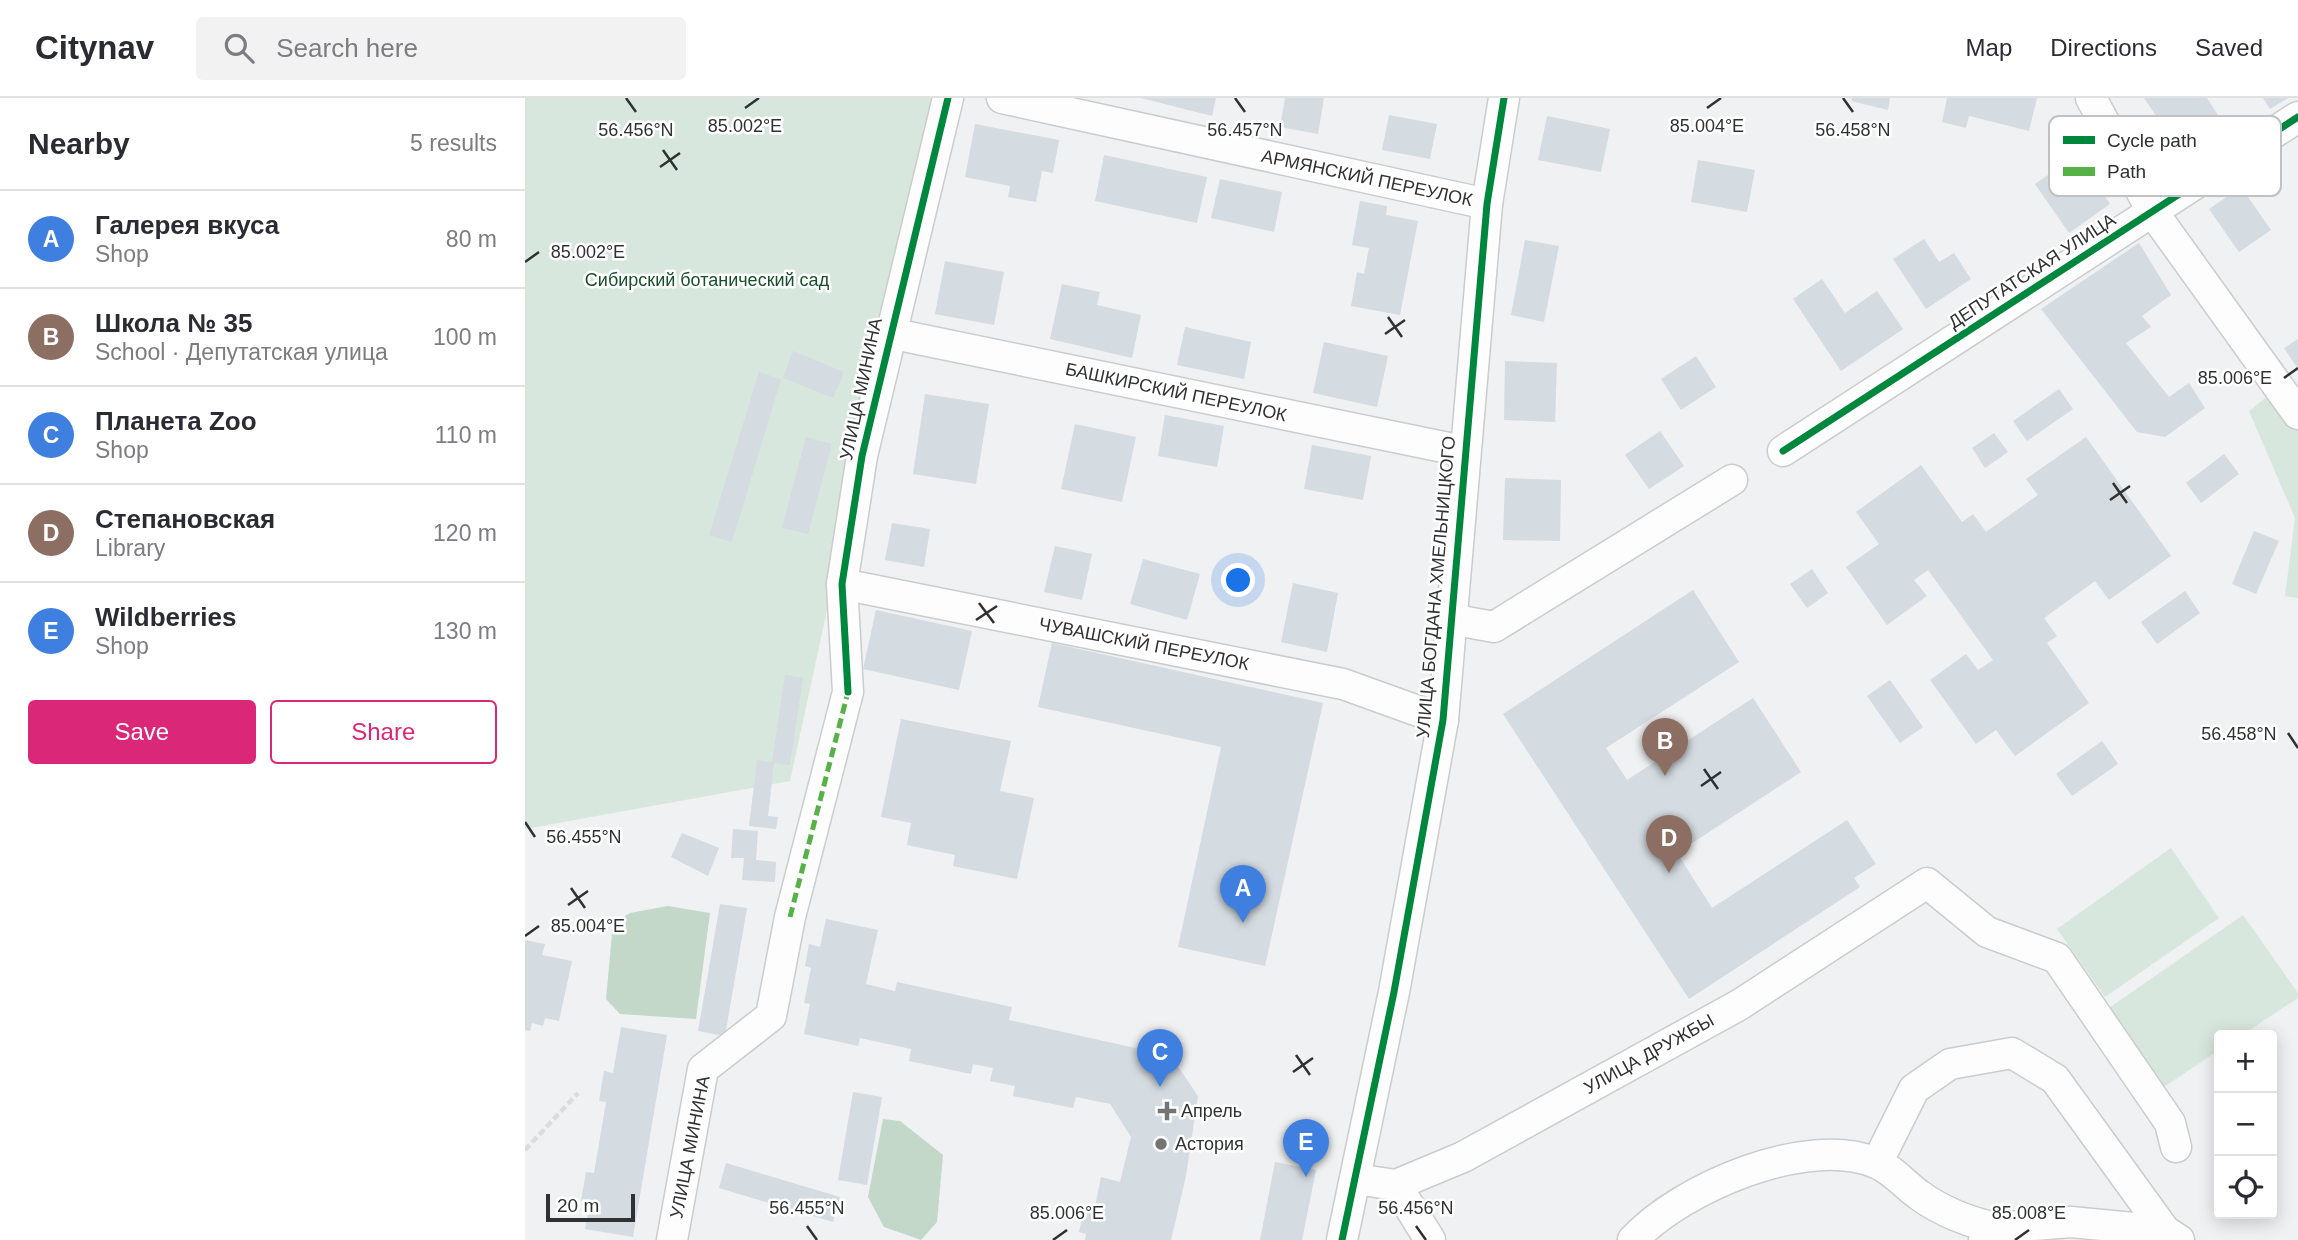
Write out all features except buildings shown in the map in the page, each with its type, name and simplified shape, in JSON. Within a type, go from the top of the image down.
[{"type":"street","name":"УЛИЦА МИНИНА","points":[[672,1240],[703,1069],[771,1016],[790,917],[848,692],[842,584],[862,456],[889,333],[948,98]]},
{"type":"street","name":"АРМЯНСКИЙ ПЕРЕУЛОК","points":[[1002,98],[1487,204]]},
{"type":"street","name":"УЛИЦА БОГДАНА ХМЕЛЬНИЦКОГО","points":[[1342,1240],[1394,992],[1443,720],[1463,451],[1487,204],[1504,98]]},
{"type":"street","points":[[2091,98],[2101,116]]},
{"type":"street","name":"ДЕПУТАТСКАЯ УЛИЦА","points":[[2281,128],[2298,117]]},
{"type":"street","points":[[2144,196],[2298,414]]},
{"type":"street","name":"ДЕПУТАТСКАЯ УЛИЦА","points":[[1783,451],[2175,196]]},
{"type":"street","name":"БАШКИРСКИЙ ПЕРЕУЛОК","points":[[889,333],[1463,451]]},
{"type":"street","points":[[1450,619],[1493,627],[1732,480]]},
{"type":"street","name":"ЧУВАШСКИЙ ПЕРЕУЛОК","points":[[842,584],[1343,684],[1443,720]]},
{"type":"street","name":"УЛИЦА ДРУЖБЫ","points":[[1396,1185],[1463,1157],[1739,1005],[1927,883],[1987,932],[2057,958],[2169,1123],[2176,1147]]},
{"type":"street","points":[[1877,1163],[1914,1089],[1950,1064],[2012,1053],[2055,1079],[2172,1236]]},
{"type":"street","points":[[1633,1240],[1661,1213],[1729,1175],[1782,1161],[1839,1156],[1877,1163],[1922,1197],[1991,1234],[2071,1222],[2172,1236]]},
{"type":"street","points":[[1355,1179],[1396,1185],[1430,1240]]},
{"type":"path","points":[[525,1150],[578,1093]]},
{"type":"green space","name":"Сибирский ботанический сад","points":[[525,98],[938,98],[790,781],[525,829]]},
{"type":"green space","points":[[2269,395],[2298,423],[2298,598],[2285,596],[2295,518],[2249,411]]},
{"type":"green space","points":[[2171,848],[2219,918],[2105,997],[2057,929]]},
{"type":"green space","points":[[668,906],[710,913],[696,1019],[620,1014],[606,999],[613,923],[630,913]]},
{"type":"green space","points":[[2243,915],[2298,993],[2298,998],[2250,1030],[2214,1030],[2214,1053],[2161,1089],[2106,1010]]},
{"type":"green space","points":[[883,1119],[900,1121],[943,1155],[937,1222],[921,1240],[884,1227],[868,1197]]},
{"type":"marked path","points":[[790,917],[848,692]]},
{"type":"cycle path","points":[[848,692],[842,584],[862,456],[948,98]]},
{"type":"cycle path","points":[[1342,1240],[1394,992],[1443,720],[1487,204],[1504,98]]},
{"type":"cycle path","points":[[2281,128],[2298,117]]},
{"type":"cycle path","points":[[1783,451],[2176,196]]},
{"type":"place","name":"Школа № 35","points":[[1665,776]]},
{"type":"place","name":"Степановская","points":[[1669,873]]},
{"type":"place","name":"Галерея вкуса","points":[[1243,923]]},
{"type":"place","name":"Планета Zoo","points":[[1160,1087]]},
{"type":"place","name":"Апрель","points":[[1167,1111]]},
{"type":"place","name":"Астория","points":[[1161,1144]]},
{"type":"place","name":"Wildberries","points":[[1306,1177]]}]
